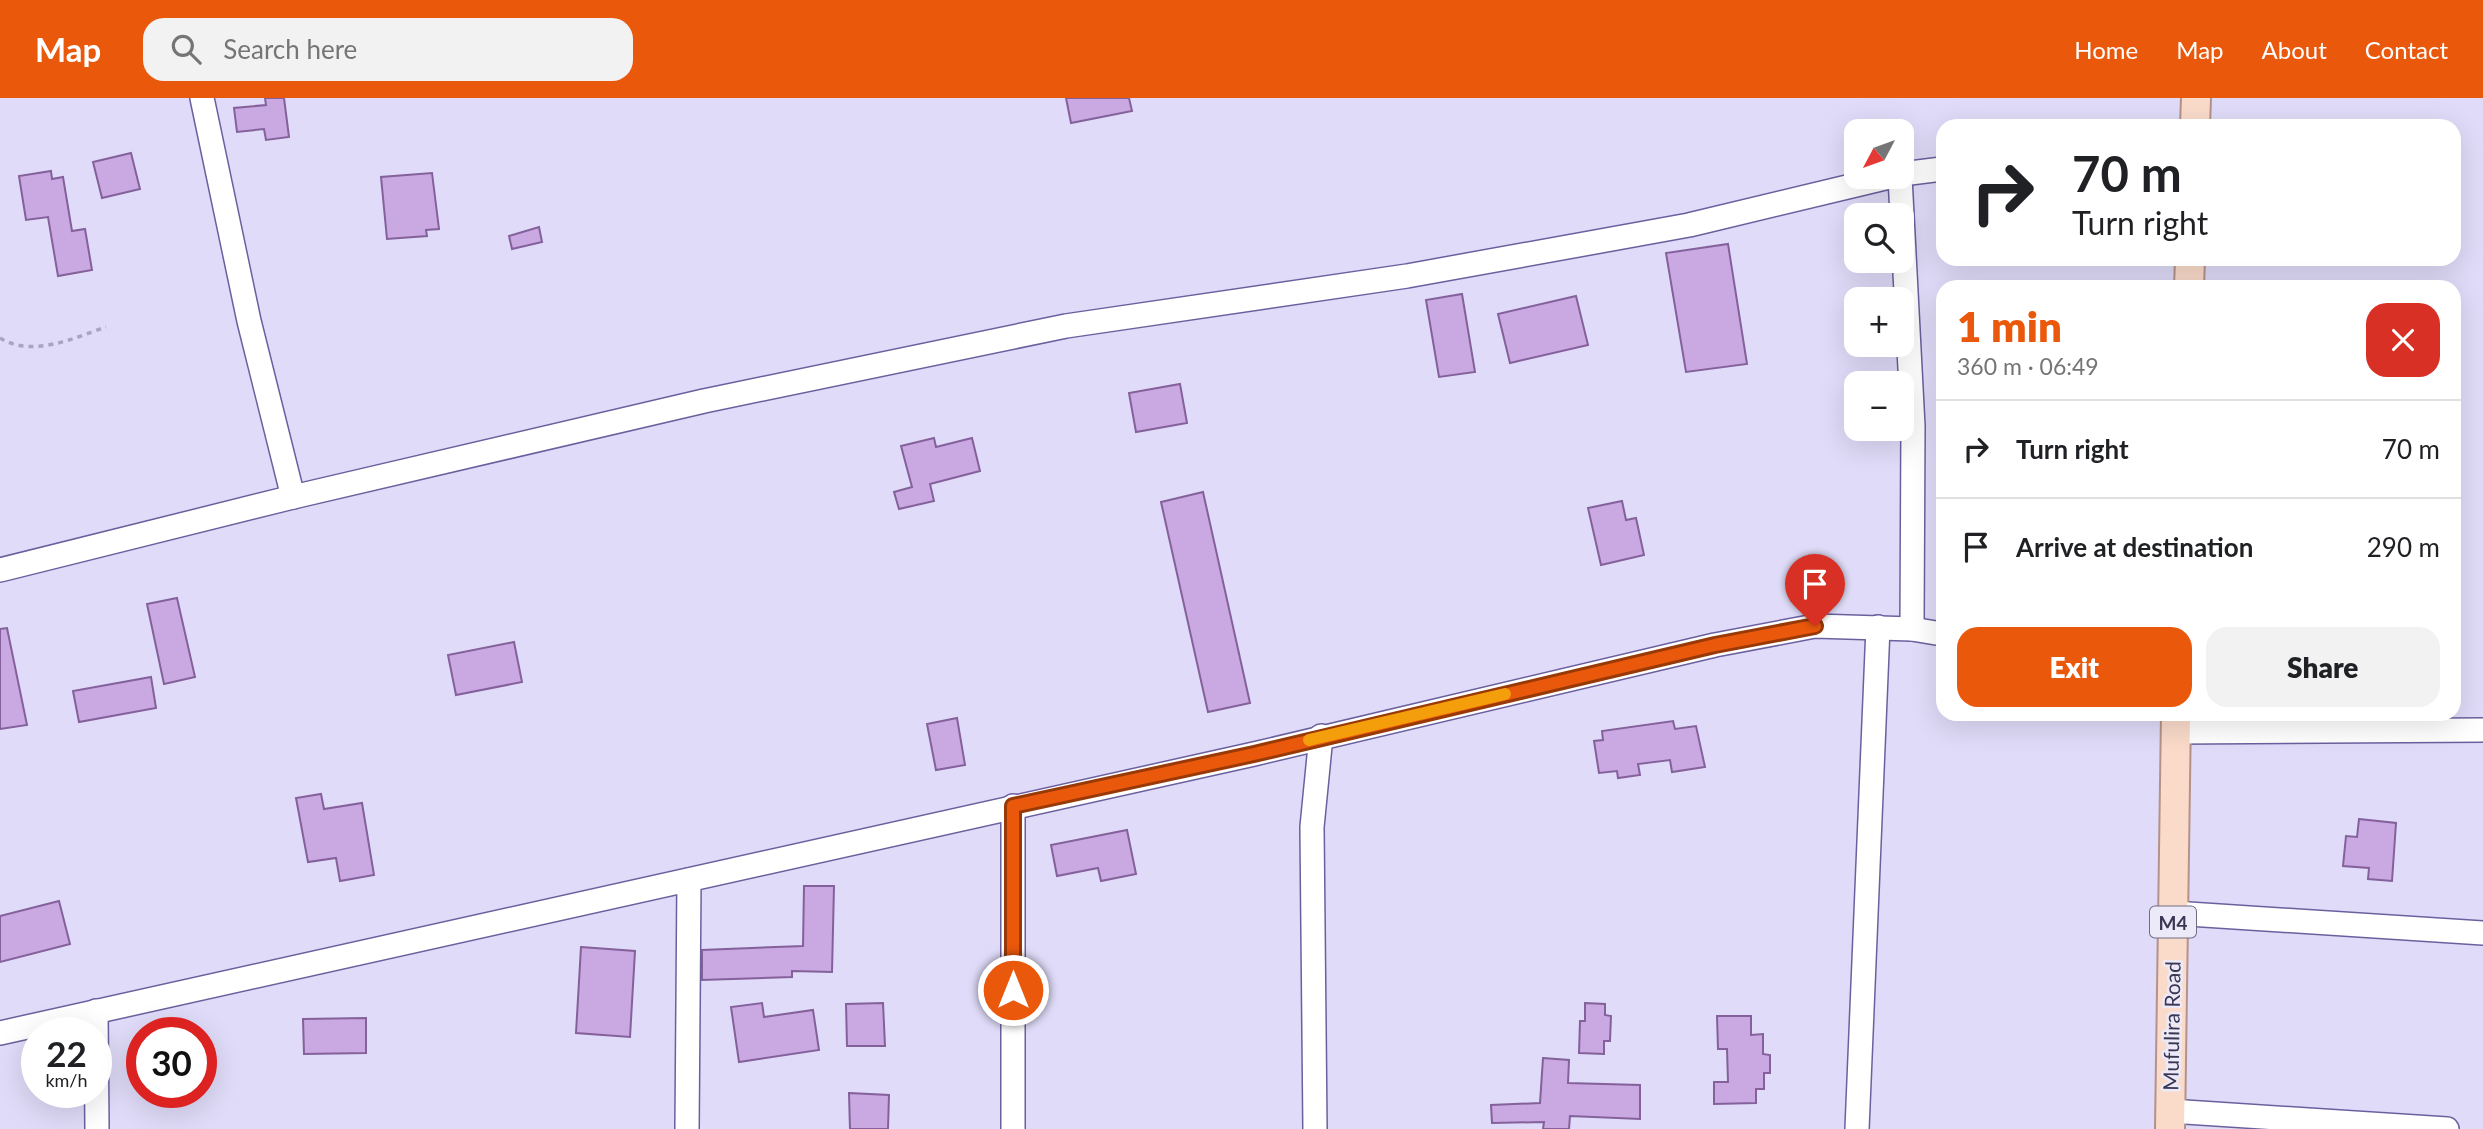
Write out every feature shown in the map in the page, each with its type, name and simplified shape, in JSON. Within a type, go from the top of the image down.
[{"type":"main road","points":[[2195,119],[2196,98]]},
{"type":"main road","name":"Mufulira Road","points":[[2170,1120],[2176,723]]},
{"type":"street","points":[[202,98],[247,309],[293,497]]},
{"type":"street","points":[[1914,173],[1936,170]]},
{"type":"street","points":[[0,570],[616,420],[1066,326],[1407,276],[1676,227],[1844,188]]},
{"type":"street","points":[[1902,189],[1913,426],[1912,629]]},
{"type":"street","points":[[0,1033],[1254,754],[1727,642],[1815,626],[1878,627],[1936,633]]},
{"type":"street","points":[[1857,1129],[1878,627]]},
{"type":"street","points":[[2176,723],[2483,730]]},
{"type":"street","points":[[1315,1129],[1312,827],[1321,736]]},
{"type":"street","points":[[1013,806],[1013,1129]]},
{"type":"street","points":[[687,1129],[689,880]]},
{"type":"street","points":[[2173,913],[2483,933]]},
{"type":"street","points":[[96,1012],[97,1129]]},
{"type":"street","points":[[2170,1120],[2447,1129]]},
{"type":"path","points":[[0,338],[18,346],[33,347],[106,327]]},
{"type":"building","points":[[265,98],[284,98],[289,137],[266,140],[264,129],[237,132],[234,108],[266,105]]},
{"type":"building","points":[[1066,98],[1129,98],[1132,111],[1071,123]]},
{"type":"building","points":[[131,153],[140,189],[102,198],[93,162]]},
{"type":"building","points":[[51,171],[52,179],[63,177],[72,231],[85,229],[92,270],[58,276],[48,217],[26,220],[19,176]]},
{"type":"building","points":[[432,173],[439,229],[426,230],[427,236],[387,239],[381,177]]},
{"type":"building","points":[[539,227],[542,242],[512,249],[509,236]]},
{"type":"building","points":[[1728,244],[1747,364],[1686,372],[1666,253]]},
{"type":"building","points":[[1462,294],[1475,372],[1439,377],[1426,300]]},
{"type":"building","points":[[1576,296],[1588,345],[1510,363],[1498,314]]},
{"type":"building","points":[[1180,384],[1187,423],[1136,432],[1129,393]]},
{"type":"building","points":[[934,438],[936,447],[972,438],[980,471],[930,484],[934,501],[899,509],[894,492],[912,487],[901,446]]},
{"type":"building","points":[[1203,492],[1250,703],[1208,712],[1161,502]]},
{"type":"building","points":[[1622,501],[1626,520],[1636,518],[1644,555],[1601,565],[1588,508]]},
{"type":"building","points":[[177,598],[195,677],[164,684],[147,604]]},
{"type":"building","points":[[7,628],[27,725],[0,729],[0,629]]},
{"type":"building","points":[[514,642],[522,682],[456,695],[448,655]]},
{"type":"building","points":[[151,677],[156,708],[79,722],[73,691]]},
{"type":"building","points":[[957,718],[965,765],[936,770],[927,724]]},
{"type":"building","points":[[1673,721],[1675,729],[1696,726],[1705,767],[1672,772],[1670,760],[1638,764],[1640,775],[1618,778],[1617,771],[1599,773],[1594,741],[1603,740],[1602,731]]},
{"type":"building","points":[[321,794],[324,809],[362,803],[374,875],[340,881],[336,858],[308,862],[296,798]]},
{"type":"building","points":[[2359,819],[2396,823],[2392,881],[2368,879],[2369,868],[2343,866],[2346,836],[2357,837]]},
{"type":"building","points":[[1127,830],[1136,874],[1101,881],[1098,868],[1057,876],[1051,845]]},
{"type":"building","points":[[804,886],[834,886],[832,972],[792,971],[792,977],[702,980],[702,950],[803,946]]},
{"type":"building","points":[[59,901],[70,944],[0,962],[0,916]]},
{"type":"building","points":[[581,947],[635,951],[630,1037],[576,1033]]},
{"type":"building","points":[[762,1003],[764,1017],[813,1010],[819,1050],[739,1062],[731,1007]]},
{"type":"building","points":[[883,1003],[885,1046],[847,1046],[846,1004]]},
{"type":"building","points":[[1585,1003],[1605,1004],[1605,1015],[1611,1016],[1610,1041],[1604,1041],[1604,1054],[1579,1053],[1580,1021],[1585,1021]]},
{"type":"building","points":[[1717,1016],[1751,1016],[1751,1035],[1763,1034],[1763,1054],[1770,1055],[1770,1073],[1764,1073],[1764,1089],[1756,1089],[1756,1103],[1714,1104],[1714,1082],[1728,1082],[1727,1049],[1718,1049]]},
{"type":"building","points":[[366,1018],[366,1053],[304,1054],[303,1019]]},
{"type":"building","points":[[1543,1058],[1569,1060],[1568,1083],[1640,1085],[1640,1119],[1570,1116],[1569,1129],[1543,1129],[1544,1122],[1492,1123],[1491,1105],[1540,1103]]},
{"type":"building","points":[[849,1093],[889,1095],[888,1129],[850,1129]]},
{"type":"slow traffic","points":[[1309,740],[1505,694]]},
{"type":"route","points":[[1013,990],[1013,806],[1254,754],[1321,736],[1715,645],[1815,626]]}]
